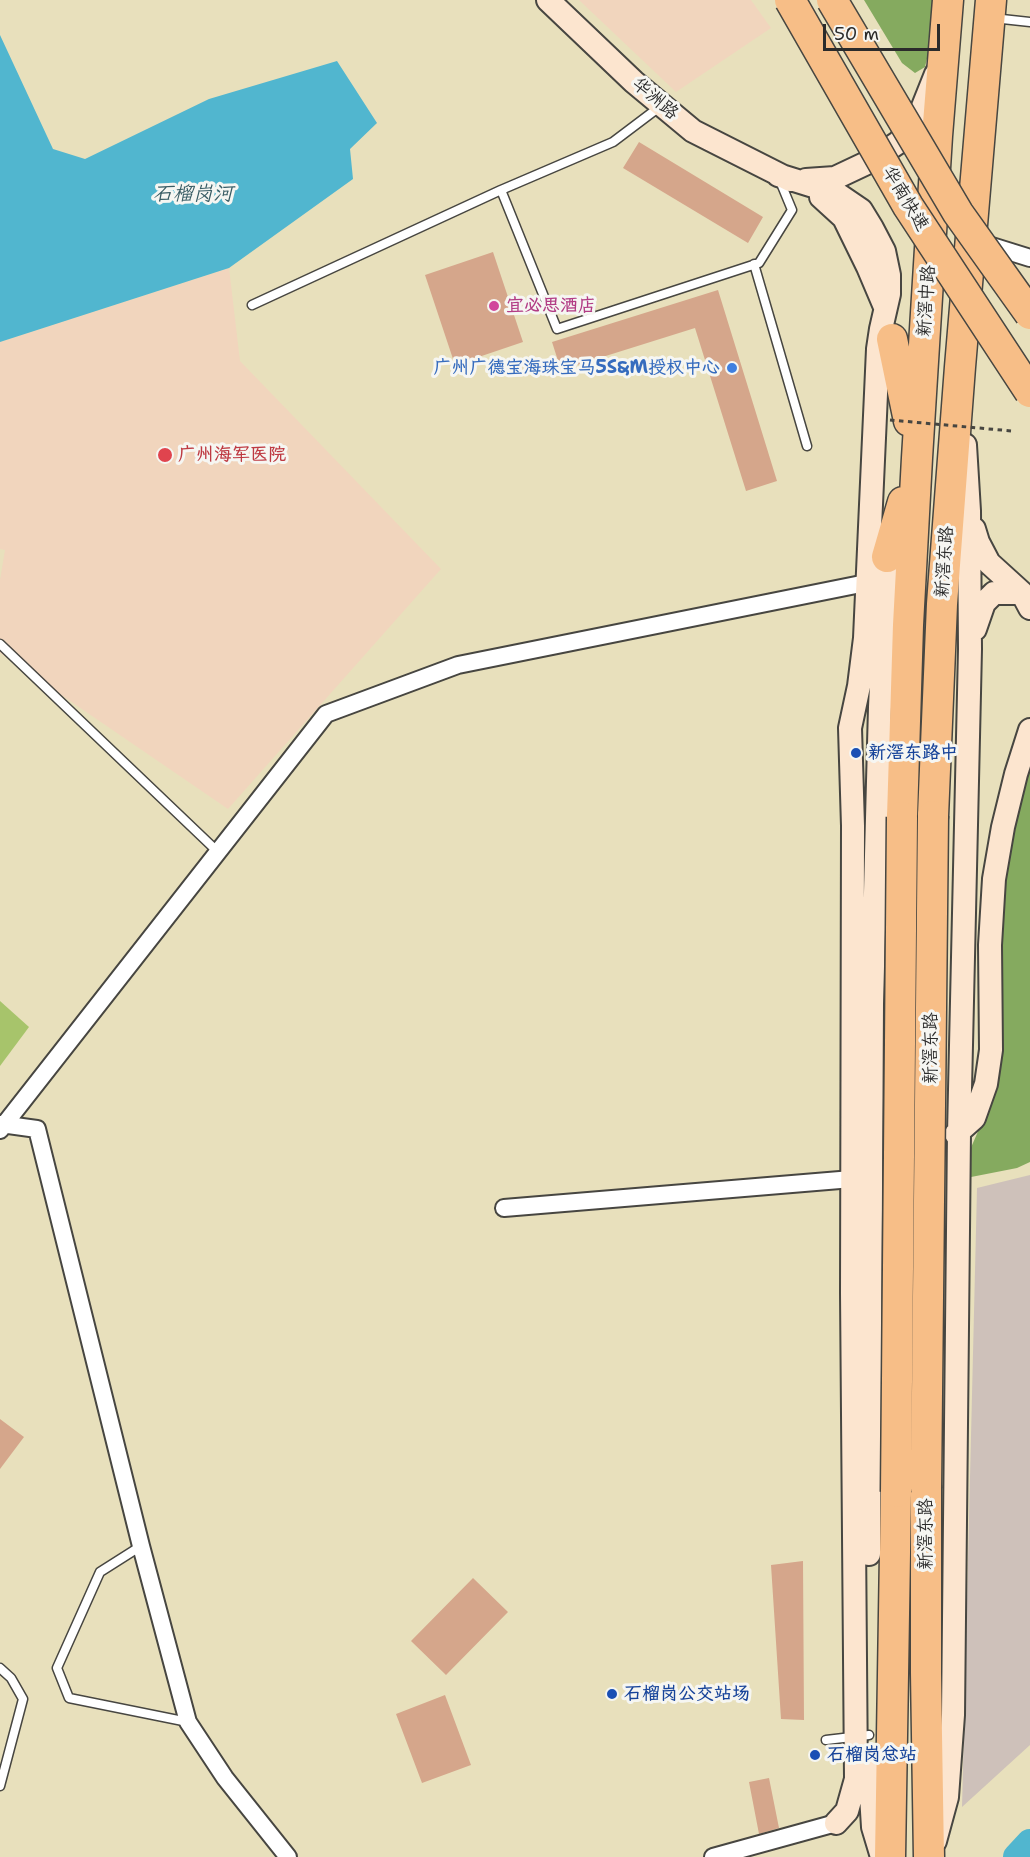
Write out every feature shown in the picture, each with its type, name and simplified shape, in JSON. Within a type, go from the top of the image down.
[{"type":"highway","name":"华南快速","points":[[790,0],[908,206],[1030,392]]},
{"type":"highway","name":"华南快速","points":[[832,0],[958,213],[1030,314]]},
{"type":"highway","name":"新滘中路","points":[[916,458],[948,8]]},
{"type":"highway","points":[[972,240],[991,9]]},
{"type":"highway","name":"新滘东路","points":[[930,1857],[926,1673],[926,1488],[933,816],[942,604],[972,240]]},
{"type":"highway","points":[[887,556],[916,458],[892,339]]},
{"type":"highway","name":"新滘东路","points":[[890,1857],[902,817],[916,458]]},
{"type":"main road","name":"华洲路","points":[[548,0],[634,82],[693,131],[778,175]]},
{"type":"main road","points":[[778,175],[810,181],[835,177],[871,161],[899,142],[920,114],[937,72],[948,8]]},
{"type":"main road","points":[[778,175],[808,188],[827,201],[844,218],[872,276],[885,309],[892,339]]},
{"type":"main road","points":[[882,1857],[873,1827],[862,1736],[862,1175],[850,728],[862,665],[879,349],[885,309]]},
{"type":"main road","points":[[930,1857],[947,1797],[953,1715],[959,1133],[970,649],[969,511],[960,368]]},
{"type":"main road","points":[[969,511],[978,542],[988,563],[1028,595]]},
{"type":"main road","points":[[836,1823],[847,1812],[853,1796],[862,1736],[872,1214],[862,1175],[872,1091],[874,877],[887,556]]},
{"type":"main road","points":[[970,649],[978,616],[984,603],[994,593],[1028,595]]},
{"type":"main road","points":[[862,1175],[959,1133],[974,1118],[986,1084],[991,1050],[990,945],[994,879],[1003,827],[1030,730]]},
{"type":"main road","points":[[872,1091],[886,1109],[905,1123],[922,1126],[933,1124],[951,1105],[957,1091],[961,1070]]},
{"type":"main road","points":[[872,1214],[882,1188],[888,1181],[907,1168],[918,1166],[929,1168],[941,1175],[959,1202]]},
{"type":"main road","points":[[836,1823],[852,1821],[873,1827]]},
{"type":"street","points":[[972,240],[1030,258]]},
{"type":"street","points":[[2,1126],[326,714],[458,665],[866,583]]},
{"type":"street","points":[[2,1126],[37,1129],[141,1546],[188,1722],[225,1778],[288,1857]]},
{"type":"street","points":[[504,1208],[862,1175]]},
{"type":"street","points":[[713,1857],[836,1823]]},
{"type":"lane","points":[[991,9],[1030,22]]},
{"type":"lane","points":[[252,305],[501,190],[613,142],[662,105]]},
{"type":"lane","points":[[501,190],[557,329],[759,263],[792,210],[778,175]]},
{"type":"lane","points":[[754,264],[807,446]]},
{"type":"lane","points":[[0,644],[218,852]]},
{"type":"lane","points":[[141,1546],[100,1572],[57,1668],[69,1698],[188,1722]]},
{"type":"lane","points":[[0,1668],[11,1678],[23,1699],[0,1786]]},
{"type":"lane","points":[[826,1740],[862,1736]]},
{"type":"path","points":[[890,420],[1012,431]]},
{"type":"shaded area","points":[[579,0],[751,0],[771,28],[676,92]]},
{"type":"shaded area","name":"广州海军医院","points":[[229,268],[240,361],[441,569],[228,809],[0,653],[0,580],[5,550],[0,549],[0,342]]},
{"type":"shaded area","points":[[1030,1175],[1030,1745],[962,1807],[977,1188]]},
{"type":"green space","points":[[864,0],[935,0],[933,34],[925,67],[915,73],[902,63]]},
{"type":"green space","points":[[1030,763],[1030,1162],[1017,1168],[966,1178],[966,1159],[983,1120],[997,936],[1011,826]]},
{"type":"green space","points":[[0,1001],[29,1027],[0,1066]]},
{"type":"water","name":"石榴岗河","points":[[0,35],[53,149],[85,159],[209,99],[337,61],[377,123],[350,149],[353,179],[229,268],[0,342]]},
{"type":"building","points":[[639,142],[763,217],[748,243],[623,168]]},
{"type":"building","points":[[493,252],[523,342],[455,365],[425,275]]},
{"type":"building","points":[[718,290],[777,481],[746,491],[695,328],[561,370],[552,342]]},
{"type":"building","points":[[0,1419],[24,1437],[0,1469]]},
{"type":"building","points":[[803,1561],[804,1720],[781,1719],[771,1565]]},
{"type":"building","points":[[473,1578],[508,1612],[446,1675],[411,1641]]},
{"type":"building","points":[[445,1695],[471,1765],[422,1783],[396,1714]]},
{"type":"building","points":[[769,1778],[779,1828],[759,1834],[749,1782]]},
{"type":"waterway","points":[[1017,1857],[1030,1843]]},
{"type":"place","name":"宜必思酒店","points":[[494,306]]},
{"type":"place","name":"广州广德宝海珠宝马5S&M授权中心","points":[[732,368]]},
{"type":"place","name":"广州海军医院","points":[[165,455]]},
{"type":"place","name":"新滘东路中","points":[[856,753]]},
{"type":"place","name":"石榴岗公交站场","points":[[612,1694]]},
{"type":"place","name":"石榴岗总站","points":[[815,1755]]}]
